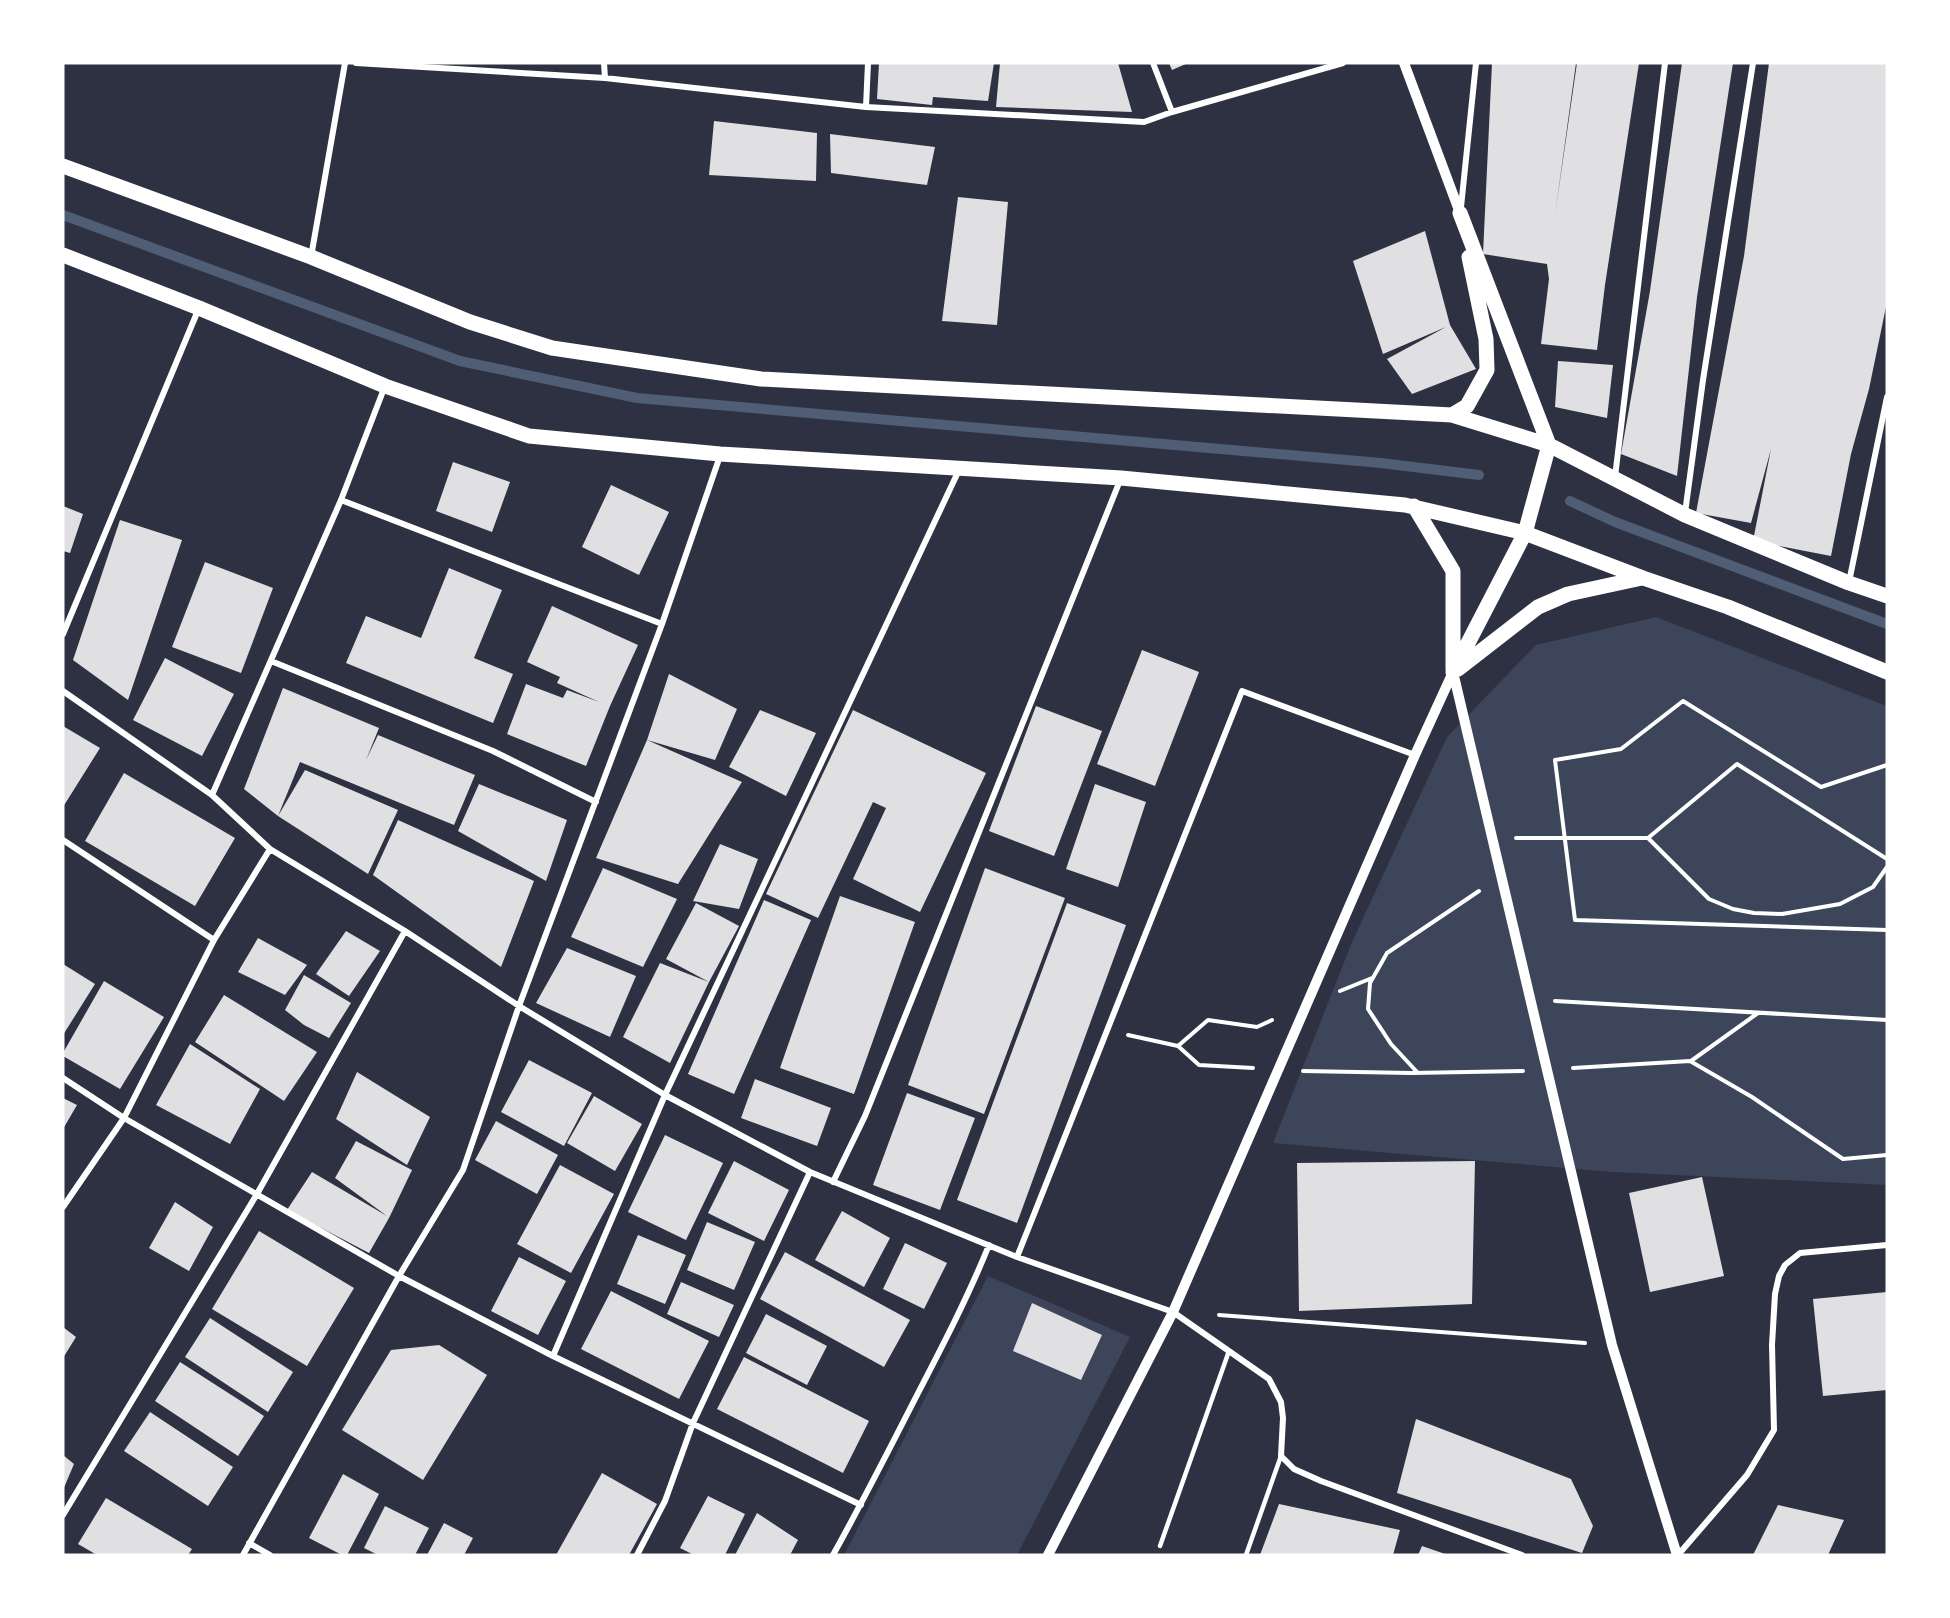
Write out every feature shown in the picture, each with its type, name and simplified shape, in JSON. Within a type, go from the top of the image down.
[{"type":"main road","points":[[63,166],[310,258],[470,322],[552,348],[761,378],[1452,415],[1549,446],[1684,515],[1849,583],[1887,596]]},
{"type":"main road","points":[[1452,415],[1467,406],[1487,370],[1486,339],[1460,213]]},
{"type":"main road","points":[[1453,672],[1526,533],[1549,446],[1460,213]]},
{"type":"main road","points":[[63,255],[199,308],[385,386],[529,436],[720,454],[1121,478],[1414,506],[1526,533],[1728,608],[1887,672]]},
{"type":"main road","points":[[1414,506],[1454,571],[1453,672]]},
{"type":"main road","points":[[1453,672],[1538,607],[1568,594],[1643,578]]},
{"type":"street","points":[[310,258],[345,63]]},
{"type":"street","points":[[356,63],[605,78],[866,107],[1144,122],[1343,63]]},
{"type":"street","points":[[604,63],[605,78]]},
{"type":"street","points":[[866,107],[868,63]]},
{"type":"street","points":[[1153,63],[1172,112]]},
{"type":"street","points":[[1404,63],[1460,213]]},
{"type":"street","points":[[1460,213],[1476,63]]},
{"type":"street","points":[[1614,480],[1665,63]]},
{"type":"street","points":[[1684,515],[1753,63]]},
{"type":"street","points":[[63,634],[199,308]]},
{"type":"street","points":[[212,795],[341,500],[385,386]]},
{"type":"street","points":[[1849,583],[1887,397]]},
{"type":"street","points":[[243,1555],[399,1276],[463,1170],[519,1006],[662,624],[720,454]]},
{"type":"street","points":[[553,1356],[665,1095],[959,470]]},
{"type":"street","points":[[833,1182],[869,1105],[1121,478]]},
{"type":"street","points":[[341,500],[662,624]]},
{"type":"street","points":[[271,661],[493,751],[596,802]]},
{"type":"street","points":[[1048,1555],[1173,1312],[1453,672]]},
{"type":"street","points":[[1453,672],[1612,1345],[1677,1555]]},
{"type":"street","points":[[63,691],[212,795],[270,849],[665,1095],[833,1182],[1017,1257],[1173,1312],[1269,1379],[1281,1402],[1281,1456],[1294,1469],[1522,1555]]},
{"type":"street","points":[[1017,1257],[1242,691],[1415,755]]},
{"type":"street","points":[[63,840],[214,940]]},
{"type":"street","points":[[63,1207],[124,1118],[214,940],[270,849]]},
{"type":"street","points":[[63,1515],[257,1194],[405,931]]},
{"type":"street","points":[[63,1078],[124,1118],[399,1276],[553,1356],[861,1505]]},
{"type":"street","points":[[637,1555],[665,1501],[693,1423],[810,1172]]},
{"type":"street","points":[[833,1555],[966,1299],[989,1245]]},
{"type":"street","points":[[1677,1555],[1747,1476],[1774,1430],[1773,1324],[1775,1294],[1779,1276],[1785,1265],[1800,1253],[1887,1245]]},
{"type":"street","points":[[249,1543],[270,1555]]},
{"type":"lane","points":[[1160,1546],[1229,1352]]},
{"type":"lane","points":[[1246,1555],[1281,1456]]},
{"type":"path","points":[[1887,765],[1821,788],[1683,701],[1622,749],[1555,760],[1575,920],[1887,930]]},
{"type":"path","points":[[1492,838],[1648,838],[1737,764],[1887,859]]},
{"type":"path","points":[[1648,838],[1709,899],[1733,909],[1754,913],[1782,914],[1840,904],[1873,887],[1887,867]]},
{"type":"path","points":[[1419,1073],[1391,1044],[1368,1009],[1370,983],[1387,953],[1501,876]]},
{"type":"path","points":[[1530,999],[1887,1020]]},
{"type":"path","points":[[1107,1030],[1178,1046],[1199,1065],[1278,1070],[1419,1073],[1547,1070],[1690,1061],[1759,1012]]},
{"type":"path","points":[[1690,1061],[1752,1097],[1843,1159],[1887,1155]]},
{"type":"path","points":[[1173,1312],[1612,1345]]},
{"type":"shaded area","points":[[1656,617],[1887,706],[1887,1185],[1613,1172],[1273,1143],[1352,942],[1447,737],[1536,645]]},
{"type":"shaded area","points":[[988,1276],[1130,1337],[1017,1555],[844,1555]]},
{"type":"building","points":[[879,63],[994,63],[988,101],[933,97],[932,105],[877,99]]},
{"type":"building","points":[[1000,63],[1118,63],[1132,112],[996,107]]},
{"type":"building","points":[[1169,63],[1188,63],[1172,70]]},
{"type":"building","points":[[1492,63],[1576,63],[1555,215],[1577,63],[1639,63],[1597,350],[1541,344],[1549,279],[1547,264],[1483,254]]},
{"type":"building","points":[[1682,63],[1733,63],[1697,297],[1677,476],[1621,454],[1650,291]]},
{"type":"building","points":[[1769,63],[1887,63],[1887,302],[1869,389],[1851,454],[1831,556],[1753,541],[1771,449],[1751,523],[1696,513],[1744,256]]},
{"type":"building","points":[[714,121],[817,133],[816,181],[709,175]]},
{"type":"building","points":[[830,134],[935,147],[927,185],[831,173]]},
{"type":"building","points":[[958,197],[1008,202],[997,325],[942,321]]},
{"type":"building","points":[[1425,231],[1450,325],[1476,369],[1412,394],[1387,359],[1446,327],[1383,354],[1353,261]]},
{"type":"building","points":[[1558,361],[1613,365],[1607,418],[1555,407]]},
{"type":"building","points":[[453,462],[510,482],[492,532],[436,511]]},
{"type":"building","points":[[611,485],[669,512],[639,575],[582,547]]},
{"type":"building","points":[[63,506],[83,514],[70,553],[63,551]]},
{"type":"building","points":[[120,520],[182,540],[128,700],[73,660]]},
{"type":"building","points":[[205,562],[273,588],[241,673],[172,647]]},
{"type":"building","points":[[449,568],[502,590],[474,658],[513,674],[493,723],[346,663],[366,616],[421,638]]},
{"type":"building","points":[[552,606],[638,645],[586,766],[507,734],[526,684],[563,698],[567,690],[599,702],[557,683],[560,677],[527,662]]},
{"type":"building","points":[[1142,650],[1199,672],[1155,786],[1097,764]]},
{"type":"building","points":[[165,658],[234,694],[202,756],[133,720]]},
{"type":"building","points":[[669,674],[737,709],[715,760],[647,740]]},
{"type":"building","points":[[283,688],[379,728],[366,760],[378,735],[475,775],[454,825],[300,762],[278,816],[244,789]]},
{"type":"building","points":[[1036,706],[1102,731],[1054,856],[989,831]]},
{"type":"building","points":[[760,710],[816,733],[786,796],[729,767]]},
{"type":"building","points":[[853,710],[986,773],[920,912],[853,879],[886,808],[873,802],[818,918],[766,894]]},
{"type":"building","points":[[63,726],[100,748],[63,807]]},
{"type":"building","points":[[647,740],[742,782],[678,884],[596,858]]},
{"type":"building","points":[[305,770],[398,810],[368,874],[278,816]]},
{"type":"building","points":[[124,773],[235,838],[195,906],[85,841]]},
{"type":"building","points":[[479,784],[567,820],[546,881],[458,831]]},
{"type":"building","points":[[1095,784],[1146,802],[1118,887],[1066,869]]},
{"type":"building","points":[[398,820],[534,881],[501,967],[373,875]]},
{"type":"building","points":[[720,844],[758,859],[739,909],[693,901]]},
{"type":"building","points":[[603,868],[677,899],[643,967],[571,937]]},
{"type":"building","points":[[985,868],[1065,898],[984,1114],[908,1085]]},
{"type":"building","points":[[840,896],[915,922],[854,1094],[780,1068]]},
{"type":"building","points":[[764,900],[811,920],[734,1094],[688,1074]]},
{"type":"building","points":[[696,903],[739,926],[709,982],[666,959]]},
{"type":"building","points":[[1067,903],[1126,925],[1017,1223],[957,1200]]},
{"type":"building","points":[[346,931],[380,951],[349,996],[316,974]]},
{"type":"building","points":[[258,938],[307,965],[285,995],[238,972]]},
{"type":"building","points":[[567,948],[636,976],[610,1037],[536,1003]]},
{"type":"building","points":[[660,963],[709,982],[670,1063],[623,1037]]},
{"type":"building","points":[[63,964],[95,984],[63,1035]]},
{"type":"building","points":[[304,975],[351,1003],[329,1038],[304,1025],[285,1010]]},
{"type":"building","points":[[104,981],[164,1017],[120,1089],[63,1056]]},
{"type":"building","points":[[224,995],[317,1052],[284,1101],[195,1042]]},
{"type":"building","points":[[190,1044],[260,1089],[230,1144],[156,1105]]},
{"type":"building","points":[[529,1060],[592,1093],[564,1146],[501,1112]]},
{"type":"building","points":[[357,1072],[430,1117],[407,1165],[336,1119]]},
{"type":"building","points":[[755,1079],[831,1108],[817,1146],[741,1118]]},
{"type":"building","points":[[907,1093],[975,1118],[940,1210],[873,1185]]},
{"type":"building","points":[[594,1096],[642,1124],[615,1171],[567,1143]]},
{"type":"building","points":[[63,1098],[77,1105],[63,1129]]},
{"type":"building","points":[[496,1121],[558,1155],[537,1194],[475,1160]]},
{"type":"building","points":[[665,1135],[723,1163],[686,1240],[628,1212]]},
{"type":"building","points":[[356,1141],[412,1170],[369,1253],[287,1210],[312,1172],[387,1216],[335,1178]]},
{"type":"building","points":[[734,1161],[789,1190],[764,1241],[708,1213]]},
{"type":"building","points":[[1475,1161],[1472,1304],[1299,1311],[1297,1163]]},
{"type":"building","points":[[560,1165],[614,1194],[571,1273],[517,1244]]},
{"type":"building","points":[[1702,1177],[1724,1276],[1650,1292],[1629,1193]]},
{"type":"building","points":[[175,1202],[213,1227],[189,1271],[149,1248]]},
{"type":"building","points":[[842,1211],[890,1238],[864,1287],[815,1260]]},
{"type":"building","points":[[707,1222],[755,1242],[734,1290],[687,1270]]},
{"type":"building","points":[[259,1231],[354,1288],[307,1366],[212,1309]]},
{"type":"building","points":[[638,1235],[686,1255],[665,1304],[617,1284]]},
{"type":"building","points":[[905,1243],[947,1263],[924,1309],[883,1289]]},
{"type":"building","points":[[785,1252],[910,1320],[884,1367],[760,1299]]},
{"type":"building","points":[[519,1257],[566,1281],[538,1335],[491,1311]]},
{"type":"building","points":[[681,1282],[734,1305],[719,1337],[667,1314]]},
{"type":"building","points":[[611,1291],[709,1341],[679,1399],[581,1349]]},
{"type":"building","points":[[1887,1292],[1887,1390],[1823,1396],[1813,1299]]},
{"type":"building","points":[[1032,1303],[1102,1335],[1081,1380],[1013,1351]]},
{"type":"building","points":[[766,1314],[827,1346],[807,1385],[746,1353]]},
{"type":"building","points":[[210,1318],[293,1372],[268,1412],[185,1357]]},
{"type":"building","points":[[63,1327],[76,1337],[63,1358]]},
{"type":"building","points":[[439,1345],[487,1375],[423,1480],[342,1430],[391,1350]]},
{"type":"building","points":[[744,1357],[869,1421],[843,1473],[717,1409]]},
{"type":"building","points":[[180,1362],[264,1416],[238,1456],[155,1401]]},
{"type":"building","points":[[150,1412],[233,1467],[208,1506],[124,1451]]},
{"type":"building","points":[[1416,1419],[1571,1479],[1593,1526],[1582,1553],[1397,1493]]},
{"type":"building","points":[[63,1455],[74,1464],[63,1490]]},
{"type":"building","points":[[602,1473],[657,1504],[629,1555],[556,1555]]},
{"type":"building","points":[[343,1474],[379,1494],[347,1555],[342,1555],[309,1538]]},
{"type":"building","points":[[708,1496],[745,1514],[725,1555],[694,1555],[680,1548]]},
{"type":"building","points":[[106,1498],[192,1549],[188,1555],[97,1555],[78,1544]]},
{"type":"building","points":[[1279,1504],[1400,1530],[1393,1555],[1260,1555]]},
{"type":"building","points":[[1778,1505],[1844,1520],[1828,1555],[1753,1555]]},
{"type":"building","points":[[385,1506],[429,1528],[415,1555],[378,1555],[364,1548]]},
{"type":"building","points":[[757,1513],[798,1540],[790,1555],[735,1555]]},
{"type":"building","points":[[444,1523],[473,1538],[464,1555],[427,1555]]},
{"type":"building","points":[[1422,1546],[1448,1555],[1418,1555]]},
{"type":"waterway","points":[[63,215],[460,361],[637,398],[1381,463],[1479,475]]},
{"type":"waterway","points":[[1570,501],[1615,522],[1887,624]]}]
